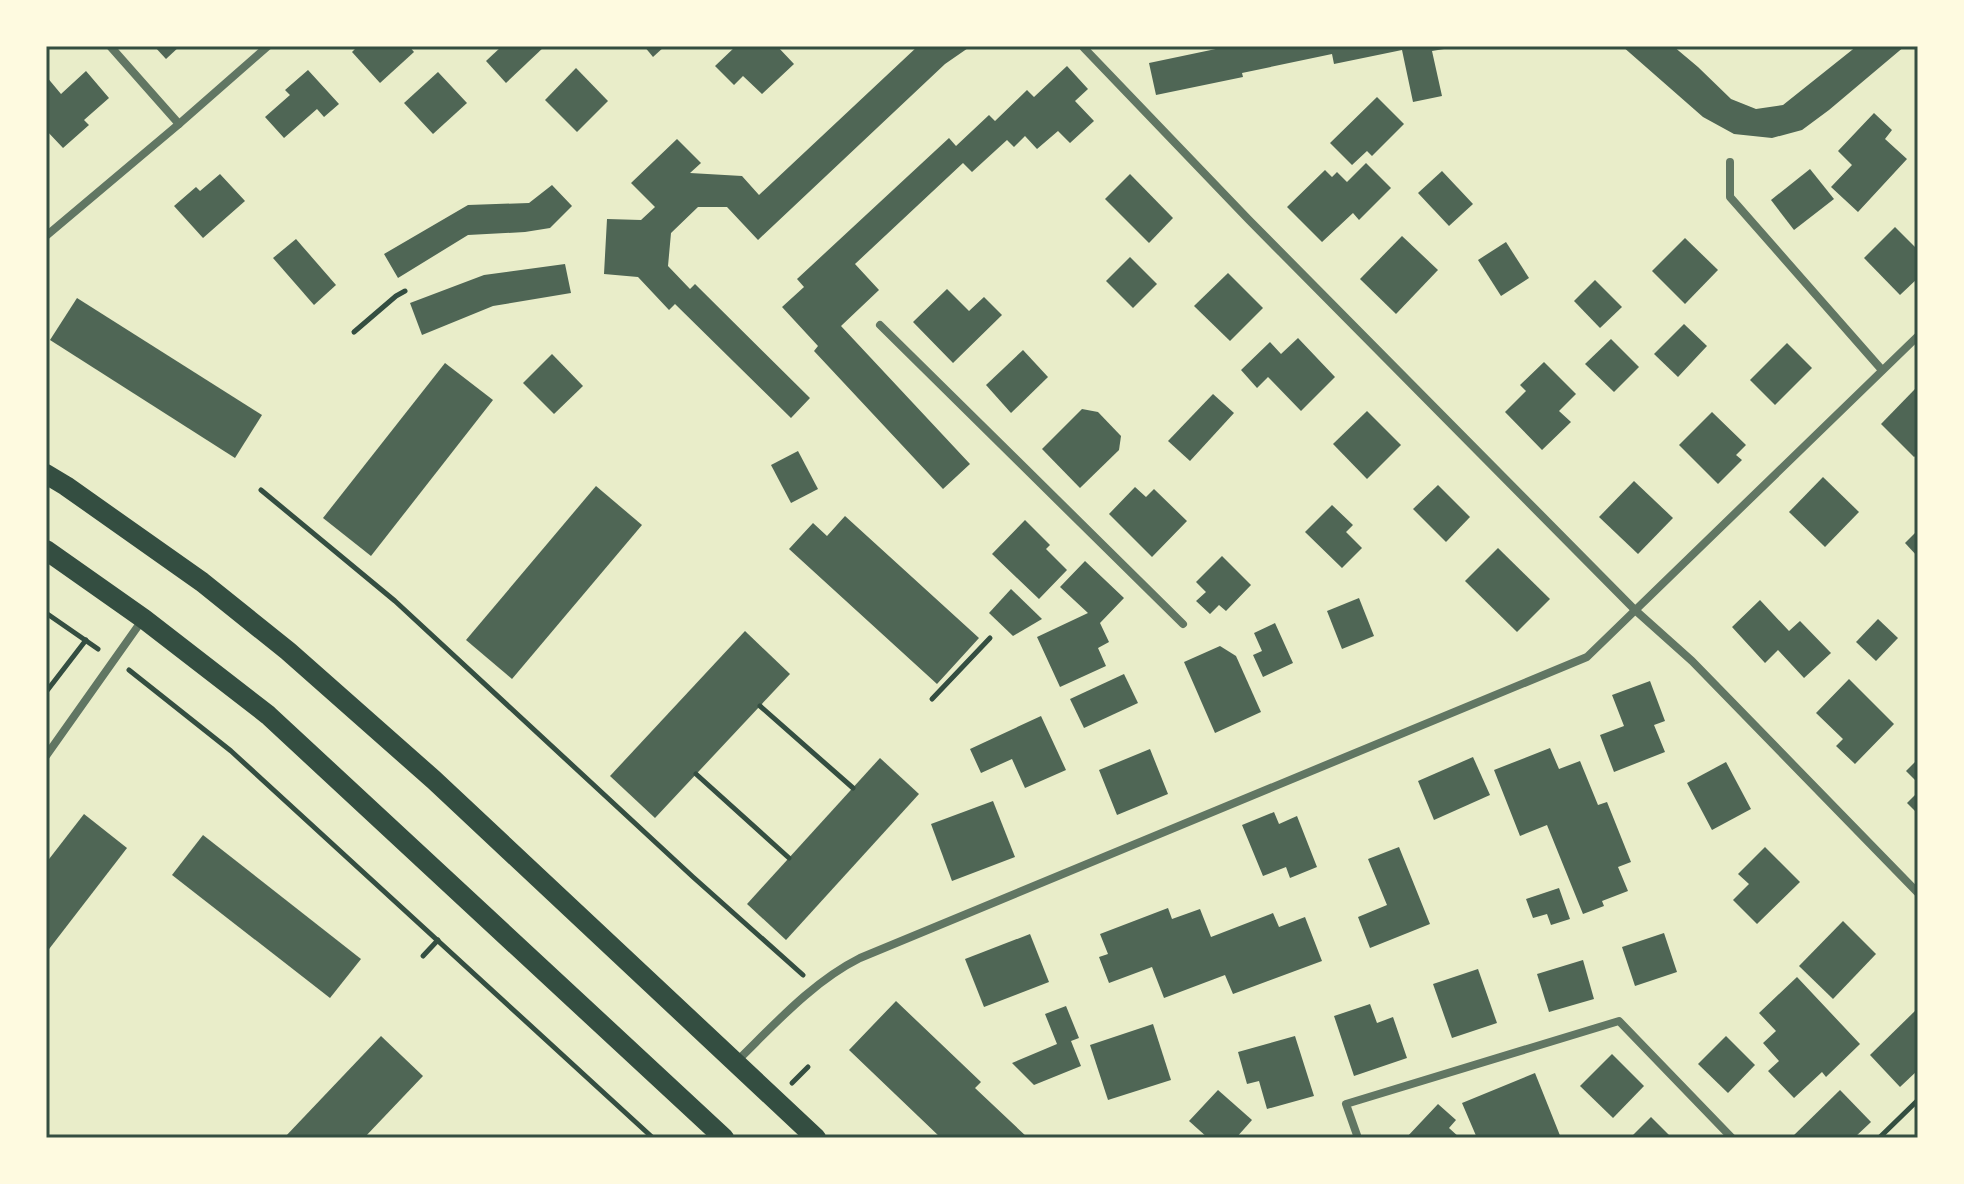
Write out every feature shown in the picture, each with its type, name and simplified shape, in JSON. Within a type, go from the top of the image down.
[{"type":"main road","points":[[46,474],[202,582],[288,651],[434,780],[816,1138]]},
{"type":"main road","points":[[46,550],[144,619],[268,715],[724,1138]]},
{"type":"street","points":[[110,46],[179,124]]},
{"type":"street","points":[[46,236],[268,46]]},
{"type":"street","points":[[1084,48],[1249,220],[1635,610],[1692,661],[1918,893]]},
{"type":"street","points":[[1730,162],[1730,197],[1882,370]]},
{"type":"street","points":[[880,325],[1183,624]]},
{"type":"street","points":[[735,1063],[816,986],[837,969],[860,958],[1587,657],[1918,336]]},
{"type":"street","points":[[46,756],[144,619]]},
{"type":"street","points":[[1358,1138],[1346,1104],[1619,1021],[1732,1138]]},
{"type":"path","points":[[354,332],[405,291]]},
{"type":"path","points":[[261,490],[395,601],[670,856],[816,986]]},
{"type":"path","points":[[46,613],[86,640],[46,692]]},
{"type":"path","points":[[932,699],[990,638]]},
{"type":"path","points":[[143,680],[231,751],[653,1138]]},
{"type":"path","points":[[760,706],[853,788]]},
{"type":"path","points":[[696,774],[789,858]]},
{"type":"path","points":[[423,956],[438,940]]},
{"type":"path","points":[[1879,1138],[1918,1100]]},
{"type":"building","points":[[154,46],[180,46],[166,59]]},
{"type":"building","points":[[358,46],[409,46],[414,52],[380,83],[352,52]]},
{"type":"building","points":[[502,46],[545,46],[506,83],[486,61]]},
{"type":"building","points":[[644,46],[665,46],[653,57]]},
{"type":"building","points":[[736,46],[777,46],[794,64],[762,94],[743,76],[734,85],[715,66]]},
{"type":"building","points":[[918,46],[971,46],[945,64],[758,240],[727,207],[698,207],[671,233],[668,266],[690,289],[695,284],[810,398],[791,418],[675,304],[669,310],[638,277],[604,274],[607,219],[641,220],[655,207],[631,183],[677,139],[701,163],[690,173],[742,176],[759,195]]},
{"type":"building","points":[[1230,46],[1450,48],[1432,51],[1442,96],[1413,102],[1402,50],[1334,64],[1332,54],[1156,95],[1149,63]]},
{"type":"building","points":[[1622,46],[1673,46],[1731,99],[1756,109],[1783,105],[1857,46],[1905,46],[1802,130],[1772,138],[1734,134],[1703,117]]},
{"type":"building","points":[[1067,66],[1088,89],[1075,101],[1094,121],[1070,143],[1058,131],[1037,149],[1025,136],[1014,147],[1007,140],[972,172],[963,163],[855,264],[879,290],[841,326],[970,464],[943,489],[814,351],[818,346],[782,307],[804,287],[797,279],[949,138],[956,146],[989,115],[995,121],[1027,90],[1034,97]]},
{"type":"building","points":[[576,68],[608,101],[577,132],[545,100]]},
{"type":"building","points":[[308,70],[339,104],[324,117],[317,109],[284,138],[265,117],[290,95],[285,90]]},
{"type":"building","points":[[86,71],[109,98],[84,120],[89,125],[63,148],[46,130],[46,76],[61,94]]},
{"type":"building","points":[[438,72],[467,103],[433,134],[404,103]]},
{"type":"building","points":[[1377,97],[1404,124],[1372,156],[1367,151],[1352,165],[1330,143]]},
{"type":"building","points":[[1874,113],[1892,130],[1885,139],[1907,159],[1858,212],[1831,187],[1852,165],[1838,151]]},
{"type":"building","points":[[1366,163],[1391,188],[1359,220],[1353,213],[1322,242],[1287,207],[1325,170],[1332,177],[1337,172],[1347,182]]},
{"type":"building","points":[[1810,169],[1834,199],[1794,230],[1771,200]]},
{"type":"building","points":[[1442,171],[1473,204],[1449,226],[1418,193]]},
{"type":"building","points":[[220,174],[245,201],[203,238],[174,206],[196,187],[200,191]]},
{"type":"building","points":[[1130,174],[1173,218],[1149,243],[1105,199]]},
{"type":"building","points":[[552,185],[572,206],[550,228],[468,235],[398,278],[384,254],[468,205],[529,203]]},
{"type":"building","points":[[1895,227],[1918,250],[1918,278],[1900,295],[1864,258]]},
{"type":"building","points":[[1402,236],[1438,270],[1396,314],[1360,279]]},
{"type":"building","points":[[1685,238],[1718,270],[1685,304],[1652,271]]},
{"type":"building","points":[[296,239],[336,285],[314,305],[273,258]]},
{"type":"building","points":[[1506,242],[1529,278],[1501,296],[1478,260]]},
{"type":"building","points":[[1130,257],[1157,284],[1133,308],[1106,281]]},
{"type":"building","points":[[565,264],[571,293],[493,306],[422,335],[410,303],[484,275]]},
{"type":"building","points":[[1228,273],[1263,308],[1230,341],[1194,306]]},
{"type":"building","points":[[1595,280],[1622,307],[1600,328],[1574,301]]},
{"type":"building","points":[[947,289],[969,311],[984,297],[1002,315],[953,363],[913,322]]},
{"type":"building","points":[[77,298],[262,415],[235,458],[50,340]]},
{"type":"building","points":[[1684,324],[1707,346],[1678,377],[1654,354]]},
{"type":"building","points":[[1298,338],[1335,377],[1301,411],[1268,377],[1257,388],[1241,370],[1270,342],[1281,354]]},
{"type":"building","points":[[1611,339],[1639,367],[1614,392],[1585,364]]},
{"type":"building","points":[[1787,343],[1812,368],[1775,405],[1750,380]]},
{"type":"building","points":[[1023,350],[1048,377],[1011,413],[986,385]]},
{"type":"building","points":[[552,354],[583,386],[554,414],[523,383]]},
{"type":"building","points":[[1544,362],[1576,394],[1559,411],[1571,422],[1542,450],[1505,412],[1526,391],[1520,385]]},
{"type":"building","points":[[445,363],[493,400],[371,556],[323,518]]},
{"type":"building","points":[[1915,389],[1918,392],[1918,454],[1914,457],[1881,424]]},
{"type":"building","points":[[1213,394],[1234,413],[1190,461],[1168,441]]},
{"type":"building","points":[[1082,409],[1098,412],[1121,436],[1119,450],[1080,488],[1042,449]]},
{"type":"building","points":[[1367,411],[1401,445],[1367,479],[1333,444]]},
{"type":"building","points":[[1712,412],[1746,445],[1736,455],[1742,460],[1718,484],[1679,445]]},
{"type":"building","points":[[798,451],[818,489],[791,503],[771,465]]},
{"type":"building","points":[[1823,477],[1859,512],[1825,547],[1789,512]]},
{"type":"building","points":[[1634,481],[1673,518],[1638,554],[1599,517]]},
{"type":"building","points":[[1438,485],[1470,517],[1446,542],[1413,509]]},
{"type":"building","points":[[596,486],[642,525],[512,679],[466,640]]},
{"type":"building","points":[[1135,487],[1146,497],[1154,489],[1187,521],[1152,557],[1109,514]]},
{"type":"building","points":[[1332,505],[1353,525],[1346,532],[1362,548],[1342,568],[1305,532]]},
{"type":"building","points":[[845,516],[979,638],[937,684],[789,549],[813,523],[827,536]]},
{"type":"building","points":[[1025,520],[1050,545],[1046,549],[1067,570],[1039,599],[992,554]]},
{"type":"building","points":[[1918,530],[1918,557],[1905,543]]},
{"type":"building","points":[[1498,548],[1550,599],[1517,632],[1465,581]]},
{"type":"building","points":[[1222,556],[1251,585],[1226,611],[1219,605],[1210,614],[1196,601],[1206,592],[1196,582]]},
{"type":"building","points":[[1085,561],[1124,598],[1100,623],[1109,642],[1098,648],[1106,666],[1060,687],[1037,637],[1088,613],[1060,587]]},
{"type":"building","points":[[1011,589],[1042,619],[1013,636],[989,613]]},
{"type":"building","points":[[1359,598],[1374,636],[1342,649],[1327,611]]},
{"type":"building","points":[[1760,600],[1789,631],[1800,621],[1831,653],[1804,678],[1778,650],[1765,663],[1732,627]]},
{"type":"building","points":[[1878,619],[1898,638],[1876,661],[1856,642]]},
{"type":"building","points":[[1275,623],[1293,663],[1263,677],[1253,655],[1262,651],[1254,633]]},
{"type":"building","points":[[745,631],[790,674],[655,818],[610,776]]},
{"type":"building","points":[[1220,646],[1236,656],[1261,712],[1215,733],[1184,662]]},
{"type":"building","points":[[1124,674],[1138,703],[1084,728],[1070,699]]},
{"type":"building","points":[[1849,679],[1894,724],[1855,764],[1836,746],[1843,739],[1816,713]]},
{"type":"building","points":[[1650,681],[1665,721],[1654,725],[1665,752],[1614,772],[1600,735],[1624,726],[1612,695]]},
{"type":"building","points":[[1041,716],[1066,770],[1025,788],[1012,759],[981,773],[970,749]]},
{"type":"building","points":[[1550,748],[1559,769],[1580,761],[1598,805],[1607,802],[1631,862],[1618,867],[1628,891],[1602,901],[1604,906],[1583,914],[1547,825],[1520,836],[1494,770]]},
{"type":"building","points":[[1150,749],[1168,794],[1117,815],[1099,770]]},
{"type":"building","points":[[1473,757],[1490,795],[1434,820],[1418,781]]},
{"type":"building","points":[[880,758],[919,794],[786,940],[747,904]]},
{"type":"building","points":[[1918,759],[1918,783],[1906,771]]},
{"type":"building","points":[[1726,762],[1751,809],[1712,830],[1687,783]]},
{"type":"building","points":[[1918,792],[1918,814],[1907,803]]},
{"type":"building","points":[[993,801],[1015,857],[952,881],[931,824]]},
{"type":"building","points":[[1274,812],[1279,824],[1297,816],[1317,867],[1290,878],[1286,867],[1263,876],[1242,825]]},
{"type":"building","points":[[84,814],[127,848],[46,953],[46,863]]},
{"type":"building","points":[[203,835],[361,959],[330,998],[172,875]]},
{"type":"building","points":[[1399,847],[1430,924],[1370,948],[1358,917],[1387,905],[1368,859]]},
{"type":"building","points":[[1765,847],[1800,882],[1757,924],[1733,900],[1749,884],[1738,874]]},
{"type":"building","points":[[1559,888],[1570,919],[1551,925],[1547,914],[1533,918],[1526,899]]},
{"type":"building","points":[[1168,908],[1172,919],[1200,909],[1211,937],[1273,913],[1279,927],[1305,917],[1322,961],[1233,994],[1225,975],[1164,998],[1152,967],[1109,983],[1099,957],[1108,954],[1100,934]]},
{"type":"building","points":[[1843,921],[1876,954],[1833,999],[1799,966]]},
{"type":"building","points":[[1664,933],[1677,972],[1635,986],[1622,947]]},
{"type":"building","points":[[1030,934],[1049,982],[984,1007],[965,959]]},
{"type":"building","points":[[1583,960],[1594,999],[1549,1012],[1537,974]]},
{"type":"building","points":[[1478,969],[1497,1023],[1452,1038],[1433,984]]},
{"type":"building","points":[[1797,977],[1860,1044],[1826,1077],[1822,1072],[1794,1098],[1768,1071],[1779,1061],[1763,1043],[1776,1031],[1759,1013]]},
{"type":"building","points":[[896,1001],[981,1082],[975,1088],[1028,1138],[941,1138],[849,1050]]},
{"type":"building","points":[[1370,1004],[1377,1023],[1393,1017],[1407,1058],[1354,1076],[1334,1016]]},
{"type":"building","points":[[1066,1006],[1079,1038],[1071,1041],[1081,1066],[1034,1085],[1012,1063],[1057,1044],[1045,1014]]},
{"type":"building","points":[[1918,1008],[1918,1070],[1900,1087],[1870,1055]]},
{"type":"building","points":[[1153,1024],[1171,1080],[1108,1100],[1090,1045]]},
{"type":"building","points":[[381,1036],[423,1076],[364,1138],[284,1138]]},
{"type":"building","points":[[1295,1036],[1314,1096],[1267,1109],[1259,1081],[1247,1084],[1238,1052]]},
{"type":"building","points":[[1726,1036],[1755,1065],[1728,1093],[1698,1064]]},
{"type":"building","points":[[1612,1054],[1644,1086],[1613,1118],[1580,1086]]},
{"type":"building","points":[[1535,1073],[1561,1138],[1519,1138],[1518,1135],[1512,1138],[1477,1138],[1462,1103]]},
{"type":"building","points":[[1218,1090],[1252,1120],[1236,1138],[1208,1138],[1189,1121]]},
{"type":"building","points":[[1840,1090],[1871,1122],[1854,1138],[1791,1138]]},
{"type":"building","points":[[1438,1104],[1456,1120],[1449,1128],[1460,1138],[1406,1138]]},
{"type":"building","points":[[1651,1117],[1672,1138],[1630,1138]]}]
